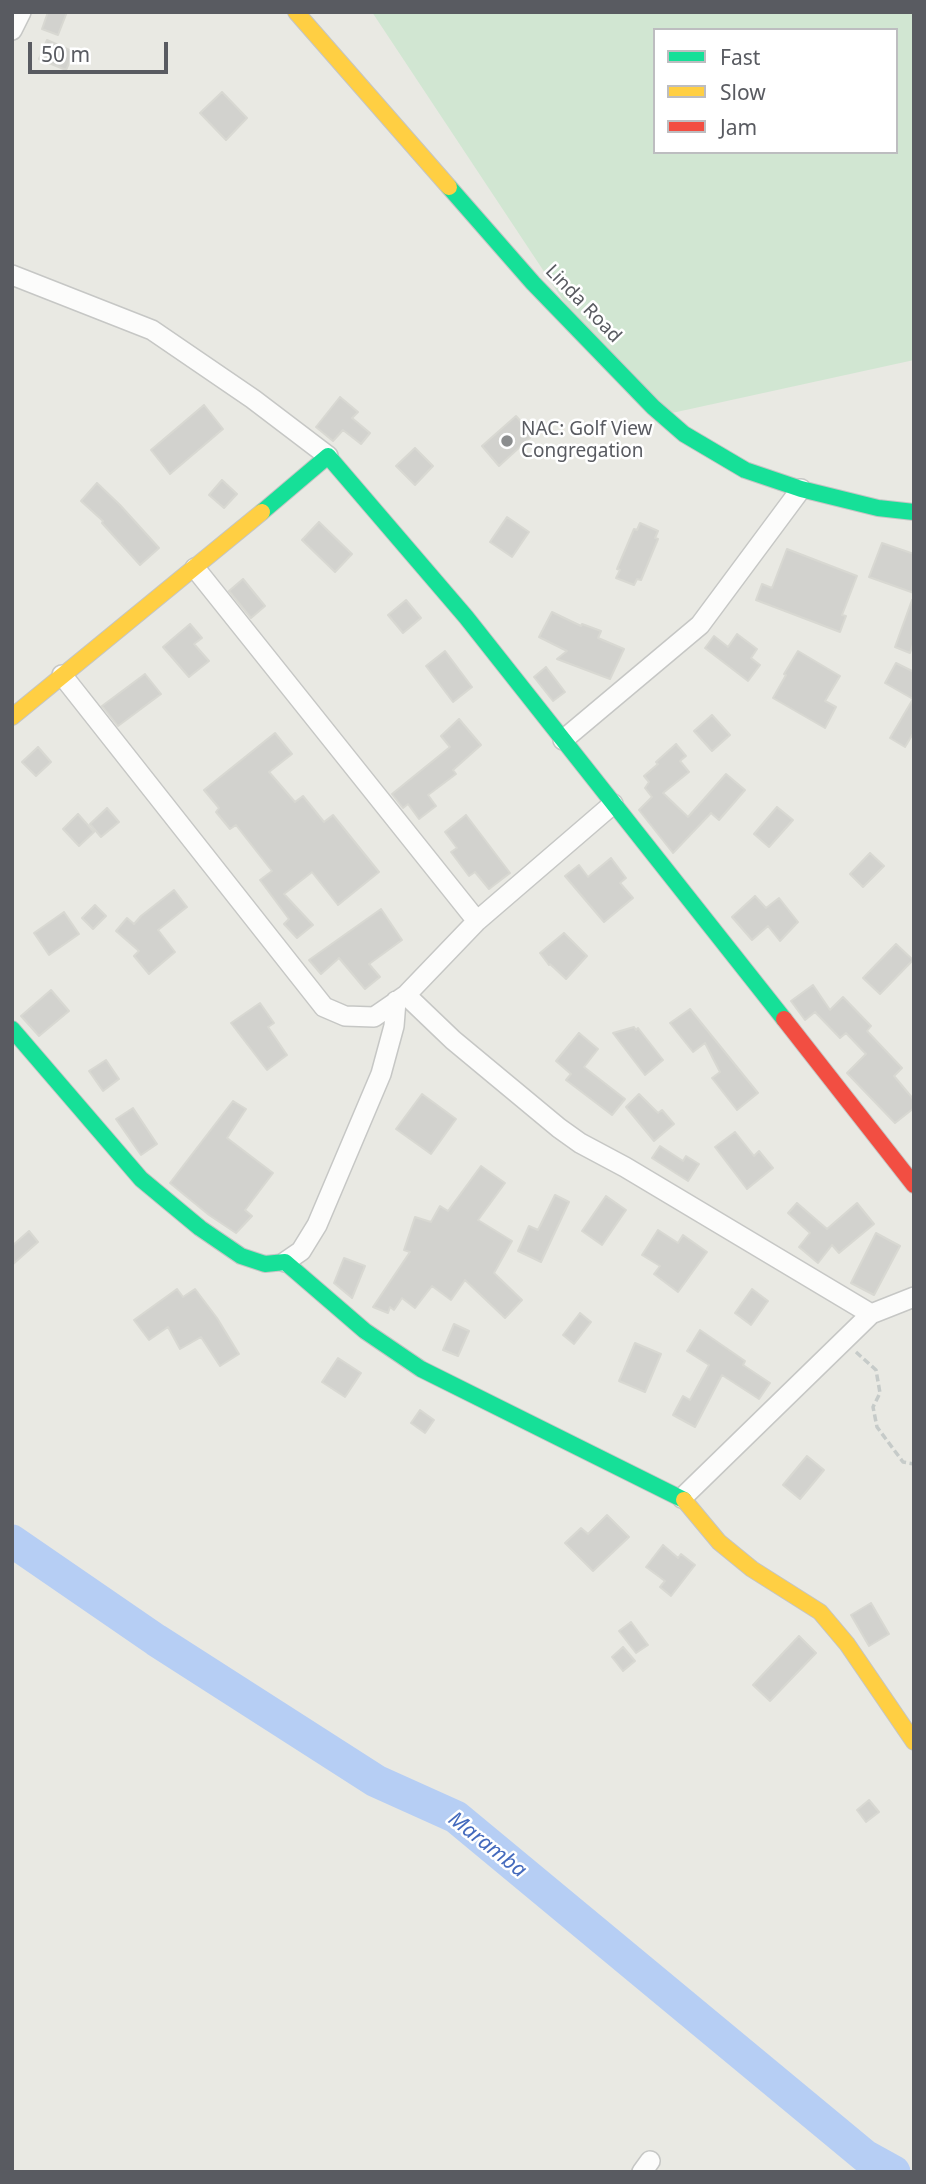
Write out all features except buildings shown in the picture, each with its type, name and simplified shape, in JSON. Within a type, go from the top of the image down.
[{"type":"street","points":[[12,30],[21,12]]},
{"type":"street","name":"Linda Road","points":[[296,12],[533,283],[653,407],[684,434],[745,470],[801,489],[878,508],[914,512]]},
{"type":"street","points":[[12,275],[152,330],[253,399],[328,456],[466,617],[914,1185]]},
{"type":"street","points":[[12,717],[328,456]]},
{"type":"street","points":[[563,740],[701,625],[801,489]]},
{"type":"street","points":[[195,568],[477,920]]},
{"type":"street","points":[[62,676],[324,1007],[345,1016],[374,1017],[401,998],[477,920],[613,804]]},
{"type":"street","points":[[12,1029],[141,1179],[200,1228],[241,1256],[265,1264],[285,1262],[301,1251],[317,1225],[381,1073],[401,998]]},
{"type":"street","points":[[401,998],[559,1129],[871,1314]]},
{"type":"street","points":[[285,1262],[365,1331],[421,1369],[682,1498],[719,1542],[752,1569],[820,1612],[848,1644],[914,1742]]},
{"type":"street","points":[[682,1498],[871,1314],[914,1297]]},
{"type":"path","points":[[842,1341],[876,1370],[880,1393],[873,1407],[877,1427],[903,1462],[914,1464]]},
{"type":"green space","points":[[372,12],[914,12],[914,360],[672,413],[598,353]]},
{"type":"waterway","name":"Maramba","points":[[12,1541],[156,1640],[376,1781],[456,1817],[865,2156],[894,2172]]},
{"type":"traffic: fast","points":[[449,187],[533,283],[653,407],[684,434],[745,470],[801,489],[878,508],[914,512]]},
{"type":"traffic: fast","points":[[262,512],[328,456],[466,617],[784,1019]]},
{"type":"traffic: fast","points":[[12,1029],[141,1179],[200,1228],[241,1256],[265,1264],[285,1262],[365,1331],[421,1369],[684,1500]]},
{"type":"traffic: slow","points":[[296,12],[449,187]]},
{"type":"traffic: slow","points":[[12,717],[262,512]]},
{"type":"traffic: slow","points":[[684,1500],[719,1542],[752,1569],[820,1612],[847,1644],[914,1742]]},
{"type":"traffic: jam","points":[[784,1019],[914,1185]]},
{"type":"place","name":"NAC: Golf View Congregation","points":[[507,441]]}]
